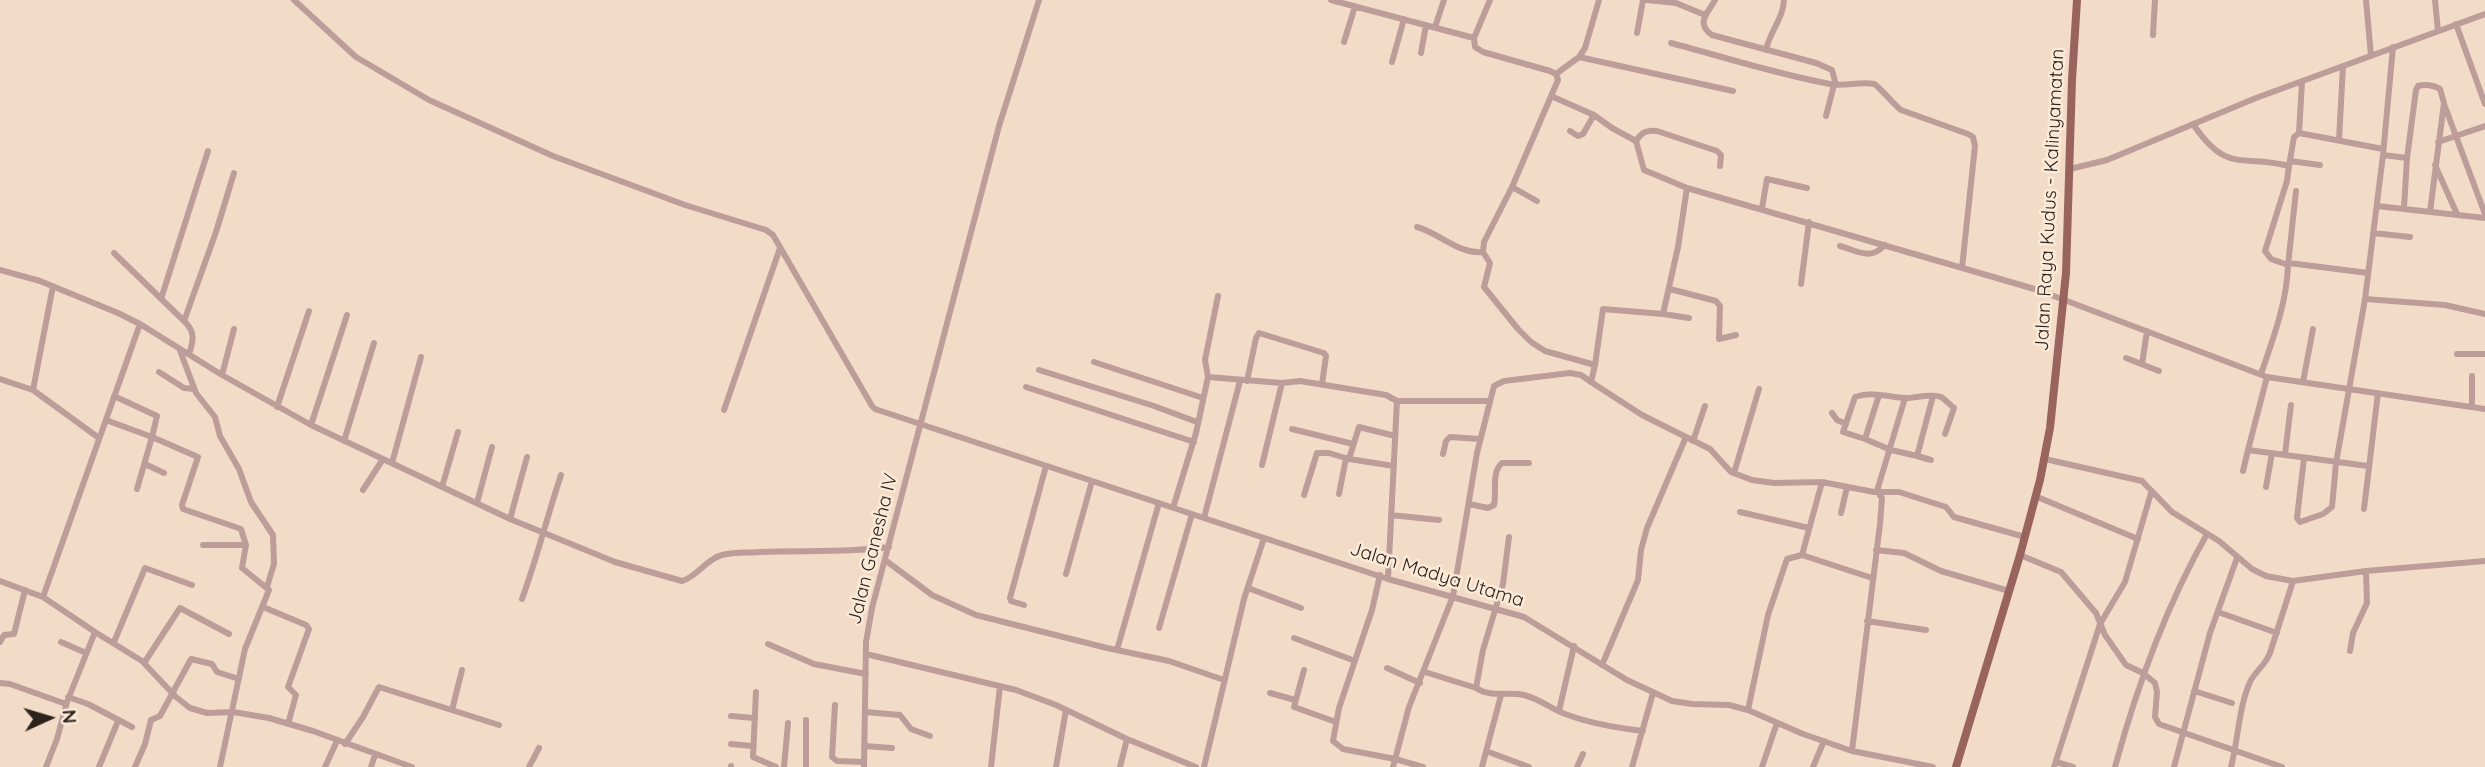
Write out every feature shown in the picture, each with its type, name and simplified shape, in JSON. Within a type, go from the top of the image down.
[{"type":"main road","name":"Jalan Raya Kudus - Kalinyamatan","points":[[1955,767],[2020,555],[2045,459],[2064,299],[2077,0]]},
{"type":"street","name":"Jalan Madya Utama","points":[[294,0],[356,57],[429,100],[553,156],[685,205],[757,226],[773,235],[872,406],[1388,579],[1496,608],[1536,623],[1602,665],[1653,693],[1684,704],[1714,703],[1748,710],[1852,751],[1933,767]]},
{"type":"street","name":"Jalan Ganesha IV","points":[[864,765],[867,633],[999,126],[1039,0]]},
{"type":"street","points":[[1331,0],[1356,4],[1474,38]]},
{"type":"street","points":[[1435,27],[1444,0]]},
{"type":"street","points":[[1490,0],[1474,38],[1477,50],[1556,74]]},
{"type":"street","points":[[1556,74],[1579,57],[1588,41],[1599,0]]},
{"type":"street","points":[[1637,33],[1645,0],[1676,1],[1705,15]]},
{"type":"street","points":[[1715,0],[1705,15],[1704,26],[1712,34],[1826,67],[1835,75],[1826,116]]},
{"type":"street","points":[[1766,50],[1768,40],[1782,15],[1784,0]]},
{"type":"street","points":[[2153,35],[2155,0]]},
{"type":"street","points":[[2366,0],[2371,56]]},
{"type":"street","points":[[2435,0],[2438,31]]},
{"type":"street","points":[[1344,43],[1356,4]]},
{"type":"street","points":[[2070,169],[2107,160],[2343,66],[2485,14]]},
{"type":"street","points":[[1392,62],[1404,19]]},
{"type":"street","points":[[2456,24],[2485,104]]},
{"type":"street","points":[[1421,52],[1426,25]]},
{"type":"street","points":[[1671,43],[1777,73],[1834,85],[1873,84],[1901,110],[1952,126],[1973,137],[1975,146],[1962,268]]},
{"type":"street","points":[[2304,457],[2297,519],[2300,522],[2332,508],[2336,463],[2365,299],[2393,47]]},
{"type":"street","points":[[1579,57],[1733,91]]},
{"type":"street","points":[[2339,140],[2343,66]]},
{"type":"street","points":[[1556,74],[1557,83],[1512,187],[1488,234],[1483,252],[1490,264],[1484,287],[1531,342],[1545,351],[1594,368]]},
{"type":"street","points":[[2302,82],[2299,133],[2294,137],[2287,181],[2265,251],[2271,259],[2289,264],[2368,272]]},
{"type":"street","points":[[2377,206],[2485,216],[2440,89],[2432,86],[2418,86],[2407,158],[2404,208]]},
{"type":"street","points":[[1551,96],[1594,114],[1636,141],[1644,170],[1687,188],[2064,299],[2264,375],[2485,409]]},
{"type":"street","points":[[2430,212],[2434,163],[2444,103]]},
{"type":"street","points":[[1570,131],[1578,136],[1583,134],[1594,114]]},
{"type":"street","points":[[2193,124],[2206,143],[2223,156],[2320,165]]},
{"type":"street","points":[[2438,142],[2485,126]]},
{"type":"street","points":[[1636,141],[1641,133],[1647,130],[1657,131],[1717,151],[1721,155],[1720,166]]},
{"type":"street","points":[[2299,133],[2339,140],[2407,158]]},
{"type":"street","points":[[161,299],[208,151]]},
{"type":"street","points":[[2434,163],[2447,186],[2457,214]]},
{"type":"street","points":[[184,321],[234,173]]},
{"type":"street","points":[[1762,208],[1767,179],[1807,188]]},
{"type":"street","points":[[1512,187],[1537,201]]},
{"type":"street","points":[[1663,314],[1670,289],[1687,188]]},
{"type":"street","points":[[2243,471],[2280,312],[2289,264],[2296,191]]},
{"type":"street","points":[[1801,284],[1809,222]]},
{"type":"street","points":[[1417,227],[1436,233],[1470,253],[1483,252]]},
{"type":"street","points":[[2373,233],[2410,237]]},
{"type":"street","points":[[1840,246],[1871,255],[1879,252],[1885,245]]},
{"type":"street","points":[[724,410],[780,248]]},
{"type":"street","points":[[114,253],[191,328],[193,335],[189,354]]},
{"type":"street","points":[[0,270],[53,286],[140,324],[222,375],[311,425],[510,519],[615,562],[682,581],[714,558],[724,555],[782,551],[854,551],[889,547]]},
{"type":"street","points":[[33,390],[53,286]]},
{"type":"street","points":[[1670,289],[1716,301],[1720,306],[1719,339],[1721,341],[1736,335]]},
{"type":"street","points":[[1173,508],[1194,442],[1208,377],[1205,360],[1218,296]]},
{"type":"street","points":[[2365,299],[2445,305],[2485,314]]},
{"type":"street","points":[[1591,381],[1603,309],[1689,318]]},
{"type":"street","points":[[278,407],[309,311]]},
{"type":"street","points":[[311,425],[347,315]]},
{"type":"street","points":[[43,597],[140,324]]},
{"type":"street","points":[[222,375],[234,329]]},
{"type":"street","points":[[2303,382],[2314,329]]},
{"type":"street","points":[[2141,364],[2147,331]]},
{"type":"street","points":[[1204,519],[1259,332],[1324,353],[1326,356],[1322,384]]},
{"type":"street","points":[[344,441],[373,343]]},
{"type":"street","points":[[179,348],[194,388],[215,418],[220,436],[239,469],[251,502],[273,535],[274,564],[267,587],[269,592],[246,649],[220,767]]},
{"type":"street","points":[[2457,354],[2485,354]]},
{"type":"street","points":[[392,463],[421,357]]},
{"type":"street","points":[[2126,358],[2159,372]]},
{"type":"street","points":[[1094,362],[1203,398]]},
{"type":"street","points":[[1039,370],[1197,422]]},
{"type":"street","points":[[159,372],[184,388],[194,388]]},
{"type":"street","points":[[1393,767],[1409,707],[1453,596],[1480,439],[1494,386],[1504,381],[1570,373],[1581,375],[1642,415],[1710,449],[1734,473],[1763,482],[1822,482],[1899,492],[1947,507],[1954,517],[2025,537]]},
{"type":"street","points":[[2472,376],[2472,407]]},
{"type":"street","points":[[1208,377],[1282,383],[1300,381],[1386,395],[1397,401],[1490,401]]},
{"type":"street","points":[[0,379],[33,390],[99,439]]},
{"type":"street","points":[[1262,465],[1282,383]]},
{"type":"street","points":[[1026,387],[1194,442]]},
{"type":"street","points":[[1734,473],[1759,389]]},
{"type":"street","points":[[2364,509],[2378,393]]},
{"type":"street","points":[[1931,460],[1891,450],[1843,432],[1855,397],[1871,394],[1905,398],[1944,398],[1954,408],[1945,434]]},
{"type":"street","points":[[1865,439],[1879,395]]},
{"type":"street","points":[[114,396],[157,416],[138,489]]},
{"type":"street","points":[[1917,456],[1933,396]]},
{"type":"street","points":[[1877,491],[1905,398]]},
{"type":"street","points":[[1388,579],[1397,401]]},
{"type":"street","points":[[1693,440],[1705,405]]},
{"type":"street","points":[[2285,454],[2291,405]]},
{"type":"street","points":[[1832,413],[1837,420],[1846,424]]},
{"type":"street","points":[[106,420],[198,457],[183,509],[238,526],[244,534],[246,545],[242,568],[267,587]]},
{"type":"street","points":[[1339,494],[1347,459],[1359,427],[1395,436]]},
{"type":"street","points":[[1292,429],[1353,444]]},
{"type":"street","points":[[442,487],[458,432]]},
{"type":"street","points":[[1443,454],[1446,441],[1450,437],[1480,439]]},
{"type":"street","points":[[1602,665],[1638,580],[1641,550],[1647,528],[1686,437]]},
{"type":"street","points":[[477,503],[492,447]]},
{"type":"street","points":[[2248,450],[2368,466]]},
{"type":"street","points":[[1304,495],[1317,453],[1394,466]]},
{"type":"street","points":[[2266,487],[2272,453]]},
{"type":"street","points":[[510,519],[527,457]]},
{"type":"street","points":[[363,490],[383,459]]},
{"type":"street","points":[[2045,459],[2142,481],[2172,512],[2219,541],[2259,574],[2292,581],[2366,571],[2485,561]]},
{"type":"street","points":[[1469,504],[1488,508],[1494,505],[1495,471],[1498,465],[1529,463]]},
{"type":"street","points":[[145,464],[164,473]]},
{"type":"street","points":[[1024,605],[1011,601],[1010,598],[1046,466]]},
{"type":"street","points":[[522,600],[561,475]]},
{"type":"street","points":[[1066,574],[1092,481]]},
{"type":"street","points":[[1802,555],[1822,482]]},
{"type":"street","points":[[1841,513],[1847,487]]},
{"type":"street","points":[[1852,751],[1882,498],[1877,491]]},
{"type":"street","points":[[2073,767],[2055,764],[2100,624],[2125,582],[2151,493]]},
{"type":"street","points":[[2035,496],[2138,539]]},
{"type":"street","points":[[1119,645],[1159,503]]},
{"type":"street","points":[[1740,512],[1809,528]]},
{"type":"street","points":[[1159,628],[1192,514]]},
{"type":"street","points":[[1391,515],[1439,520]]},
{"type":"street","points":[[2115,767],[2143,673],[2185,575],[2207,534]]},
{"type":"street","points":[[1476,688],[1481,658],[1504,575],[1509,537]]},
{"type":"street","points":[[1204,767],[1228,661],[1264,538]]},
{"type":"street","points":[[203,545],[246,545]]},
{"type":"street","points":[[1876,550],[1904,553],[1941,571],[2009,591]]},
{"type":"street","points":[[1748,710],[1768,615],[1787,559],[1802,555],[1872,578]]},
{"type":"street","points":[[2020,555],[2061,572],[2096,613],[2111,645],[2126,664],[2143,673],[2157,687],[2157,722],[2282,767]]},
{"type":"street","points":[[2174,767],[2194,691],[2237,558]]},
{"type":"street","points":[[885,559],[932,595],[976,615],[1119,645],[1224,679]]},
{"type":"street","points":[[114,642],[145,568],[192,585]]},
{"type":"street","points":[[2350,651],[2353,633],[2367,603],[2366,571]]},
{"type":"street","points":[[1380,575],[1372,610],[1336,722],[1333,741],[1343,749],[1423,767]]},
{"type":"street","points":[[2231,767],[2251,681],[2266,663],[2292,581]]},
{"type":"street","points":[[0,582],[43,597],[114,642],[144,663],[183,704],[199,712],[233,712],[288,724],[412,767]]},
{"type":"street","points":[[1248,588],[1301,608]]},
{"type":"street","points":[[0,642],[4,635],[14,634],[25,590]]},
{"type":"street","points":[[263,607],[306,625],[309,629],[288,687],[296,695],[288,724]]},
{"type":"street","points":[[144,663],[180,608],[229,634]]},
{"type":"street","points":[[2218,612],[2277,633]]},
{"type":"street","points":[[1867,621],[1926,630]]},
{"type":"street","points":[[46,767],[67,701],[95,632]]},
{"type":"street","points":[[1294,638],[1355,661]]},
{"type":"street","points":[[61,642],[86,653]]},
{"type":"street","points":[[768,644],[814,664],[866,674]]},
{"type":"street","points":[[1559,711],[1574,646]]},
{"type":"street","points":[[866,654],[1022,692],[1196,767]]},
{"type":"street","points":[[135,767],[151,720],[160,716],[194,658],[212,664],[217,672],[239,678]]},
{"type":"street","points":[[1387,668],[1420,683]]},
{"type":"street","points":[[452,710],[462,670]]},
{"type":"street","points":[[1304,670],[1295,708],[1336,722]]},
{"type":"street","points":[[1425,672],[1482,691],[1501,695],[1521,694],[1535,698],[1559,711],[1608,726],[1643,731]]},
{"type":"street","points":[[0,683],[92,706],[132,727]]},
{"type":"street","points":[[992,767],[1000,686]]},
{"type":"street","points":[[325,767],[341,742],[363,717],[379,687],[499,725]]},
{"type":"street","points":[[756,691],[752,746],[754,758],[776,767]]},
{"type":"street","points":[[2194,691],[2232,703]]},
{"type":"street","points":[[1270,693],[1295,700]]},
{"type":"street","points":[[1632,767],[1653,693]]},
{"type":"street","points":[[1482,767],[1501,695]]},
{"type":"street","points":[[835,705],[832,757],[864,765]]},
{"type":"street","points":[[1056,767],[1066,710]]},
{"type":"street","points":[[865,712],[900,715],[911,729],[930,736]]},
{"type":"street","points":[[731,716],[754,718]]},
{"type":"street","points":[[806,720],[806,767]]},
{"type":"street","points":[[99,767],[118,721]]},
{"type":"street","points":[[784,767],[788,723]]},
{"type":"street","points":[[1762,767],[1777,723]]},
{"type":"street","points":[[1120,767],[1128,739]]},
{"type":"street","points":[[1813,767],[1824,741]]},
{"type":"street","points":[[731,744],[752,746]]},
{"type":"street","points":[[864,746],[892,748]]},
{"type":"street","points":[[529,767],[539,748]]},
{"type":"street","points":[[1486,751],[1528,767]]},
{"type":"street","points":[[1577,767],[1583,754]]},
{"type":"street","points":[[372,767],[375,755]]}]
